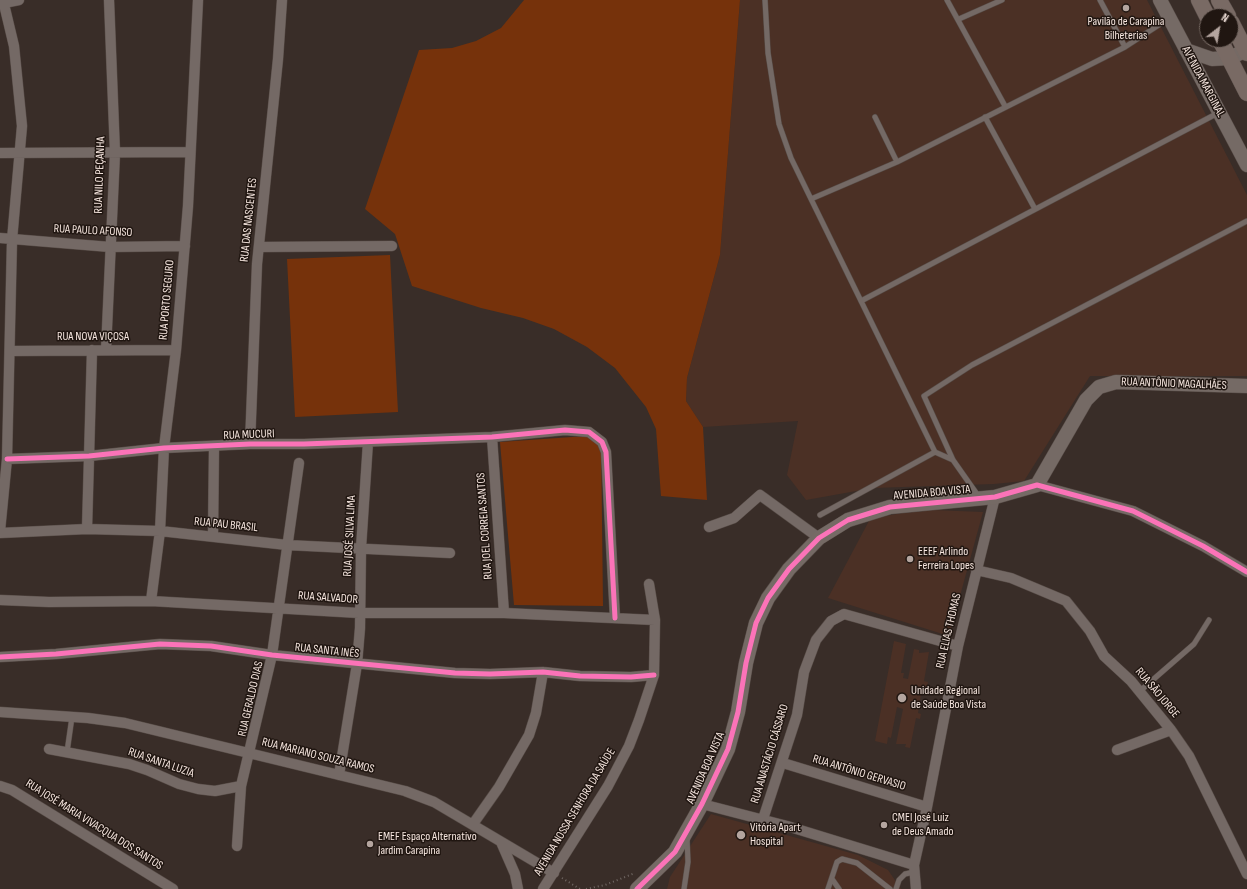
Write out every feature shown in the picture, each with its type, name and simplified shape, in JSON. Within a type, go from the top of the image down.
[{"type":"main road","points":[[1239,36],[1247,51]]},
{"type":"main road","points":[[1224,48],[1247,92]]},
{"type":"street","points":[[0,532],[7,459],[12,240],[22,126],[14,46],[4,1],[19,0]]},
{"type":"street","name":"RUA NILO PEÇANHA","points":[[106,350],[115,153],[109,0]]},
{"type":"street","name":"RUA PORTO SEGURO","points":[[151,601],[160,531],[164,448],[176,350],[190,152],[198,0]]},
{"type":"street","name":"RUA DAS NASCENTES","points":[[250,444],[259,247],[278,59],[282,0]]},
{"type":"street","name":"AVENIDA MARGINAL","points":[[1160,0],[1247,164]]},
{"type":"street","points":[[1186,50],[1212,60],[1229,58],[1247,51]]},
{"type":"street","points":[[0,153],[190,152]]},
{"type":"street","name":"RUA PAULO AFONSO","points":[[0,238],[110,247],[184,246]]},
{"type":"street","points":[[259,247],[392,246]]},
{"type":"street","points":[[87,529],[92,350]]},
{"type":"street","name":"RUA NOVA VIÇOSA","points":[[10,351],[176,350]]},
{"type":"street","name":"RUA ANTÔNIO MAGALHÃES","points":[[1038,485],[1086,400],[1099,387],[1116,382],[1247,386]]},
{"type":"street","name":"RUA MUCURI","points":[[7,459],[89,456],[164,448],[250,444],[304,444],[492,437],[565,430],[589,432],[602,442],[606,452],[615,618]]},
{"type":"street","name":"RUA JOEL CORREIA SANTOS","points":[[492,437],[504,613]]},
{"type":"street","name":"RUA JOSÉ SILVA LIMA","points":[[339,775],[357,664],[360,614],[361,548],[368,442]]},
{"type":"street","points":[[213,536],[214,446]]},
{"type":"street","name":"RUA GERALDO DIAS","points":[[237,846],[241,786],[272,655],[298,462]]},
{"type":"street","points":[[1038,485],[1134,511],[1203,546],[1247,572]]},
{"type":"street","name":"AVENIDA BOA VISTA","points":[[637,889],[675,852],[702,804],[728,749],[738,712],[746,664],[756,623],[768,598],[789,569],[818,538],[848,520],[890,507],[995,497],[1038,485]]},
{"type":"street","points":[[709,527],[734,518],[760,495],[818,538]]},
{"type":"street","name":"RUA ELIAS THOMAS","points":[[916,889],[914,869],[958,646],[995,497]]},
{"type":"street","name":"RUA PAU BRASIL","points":[[0,532],[87,529],[160,531],[287,545],[450,553]]},
{"type":"street","name":"RUA SÃO JORGE","points":[[976,570],[1011,578],[1066,601],[1090,631],[1104,656],[1132,681],[1171,730],[1188,756],[1247,874]]},
{"type":"street","name":"AVENIDA NOSSA SENHORA DA SAÚDE","points":[[543,889],[618,767],[639,720],[654,675],[655,620],[649,584]]},
{"type":"street","name":"RUA SALVADOR","points":[[0,600],[49,602],[151,601],[360,614],[504,613],[655,620]]},
{"type":"street","name":"RUA ANASTÁCIO CÁSSARO","points":[[763,819],[783,763],[797,715],[805,666],[816,640],[831,621],[844,614],[958,646]]},
{"type":"street","name":"RUA SANTA INÊS","points":[[0,656],[56,654],[160,644],[211,646],[272,655],[455,673],[490,674],[543,672],[618,677],[654,675]]},
{"type":"street","points":[[473,824],[499,787],[529,735],[536,713],[543,672]]},
{"type":"street","name":"RUA MARIANO SOUZA RAMOS","points":[[0,712],[72,717],[125,723],[405,791],[434,802],[554,873]]},
{"type":"street","points":[[1117,750],[1171,730]]},
{"type":"street","name":"RUA SANTA LUZIA","points":[[49,749],[129,764],[179,784],[198,789],[215,791],[241,786]]},
{"type":"street","name":"RUA ANTÔNIO GERVASIO","points":[[783,763],[927,807]]},
{"type":"street","name":"RUA JOSÉ MARIA VIVACQUA DOS SANTOS","points":[[0,786],[12,790],[173,889]]},
{"type":"street","points":[[702,804],[763,819],[863,848],[914,869]]},
{"type":"street","points":[[501,842],[515,874],[518,889]]},
{"type":"lane","points":[[766,0],[768,53],[779,124],[791,158],[935,452],[952,460]]},
{"type":"lane","points":[[948,0],[1005,106]]},
{"type":"lane","points":[[959,20],[1002,0]]},
{"type":"lane","points":[[1100,0],[1125,46]]},
{"type":"lane","points":[[811,199],[897,162],[1125,46],[1169,19]]},
{"type":"lane","points":[[861,301],[1219,113]]},
{"type":"lane","points":[[875,117],[897,162]]},
{"type":"lane","points":[[985,117],[1035,210]]},
{"type":"lane","points":[[980,498],[952,460],[924,396],[972,365],[1247,221]]},
{"type":"lane","points":[[820,515],[935,452]]},
{"type":"lane","points":[[1140,691],[1194,644],[1209,620]]},
{"type":"lane","points":[[67,752],[72,717]]},
{"type":"lane","points":[[684,889],[688,862],[686,832]]},
{"type":"lane","points":[[828,889],[837,862],[842,859],[857,863],[890,889]]},
{"type":"lane","points":[[896,889],[899,880],[905,874],[914,869]]},
{"type":"lane","points":[[832,879],[839,889]]},
{"type":"path","points":[[586,889],[605,885],[639,871]]},
{"type":"path","points":[[554,873],[580,889]]},
{"type":"shaded area","points":[[524,0],[740,0],[720,255],[687,378],[686,401],[703,427],[707,500],[661,496],[656,429],[646,407],[615,368],[587,347],[554,329],[523,318],[481,308],[412,286],[395,234],[365,209],[419,50],[452,48],[476,41],[501,28]]},
{"type":"shaded area","points":[[740,0],[1147,0],[1247,195],[1247,376],[1090,376],[1024,481],[994,484],[873,488],[806,500],[787,475],[798,421],[703,427],[686,401],[687,378],[720,255]]},
{"type":"shaded area","points":[[390,255],[398,412],[295,417],[287,259]]},
{"type":"shaded area","points":[[601,435],[603,606],[514,605],[500,442]]},
{"type":"shaded area","name":"EEEF Arlindo Ferreira Lopes","points":[[933,510],[983,512],[949,636],[828,598],[870,519],[902,513]]},
{"type":"shaded area","name":"Unidade Regional de Saúde Boa Vista","points":[[894,641],[906,644],[901,673],[904,673],[903,678],[908,679],[914,649],[919,650],[919,653],[929,652],[924,681],[928,682],[927,688],[922,688],[918,713],[921,714],[920,719],[916,718],[910,748],[905,747],[906,744],[896,744],[903,709],[897,707],[891,738],[888,737],[887,744],[875,741]]},
{"type":"shaded area","name":"Vitória Apart Hospital","points":[[711,814],[858,855],[888,870],[901,889],[667,889],[670,877]]},
{"type":"cycle path","points":[[7,459],[89,456],[164,448],[250,444],[304,444],[492,437],[565,430],[589,432],[602,442],[606,452],[615,618]]},
{"type":"cycle path","points":[[637,889],[675,852],[702,804],[728,749],[738,712],[746,663],[756,623],[768,598],[789,569],[819,538],[848,520],[890,507],[995,497],[1037,485],[1133,511],[1203,546],[1247,572]]},
{"type":"cycle path","points":[[0,657],[56,654],[160,644],[211,646],[272,655],[455,673],[490,674],[543,672],[580,676],[631,677],[654,675]]},
{"type":"place","name":"Pavilão de Carapina Bilheterias","points":[[1126,8]]},
{"type":"place","name":"EEEF Arlindo Ferreira Lopes","points":[[910,559]]},
{"type":"place","name":"Unidade Regional de Saúde Boa Vista","points":[[902,698]]},
{"type":"place","name":"CMEI José Luiz de Deus Amado","points":[[884,825]]},
{"type":"place","name":"Vitória Apart Hospital","points":[[741,835]]},
{"type":"place","name":"EMEF Espaço Alternativo Jardim Carapina","points":[[370,844]]}]
